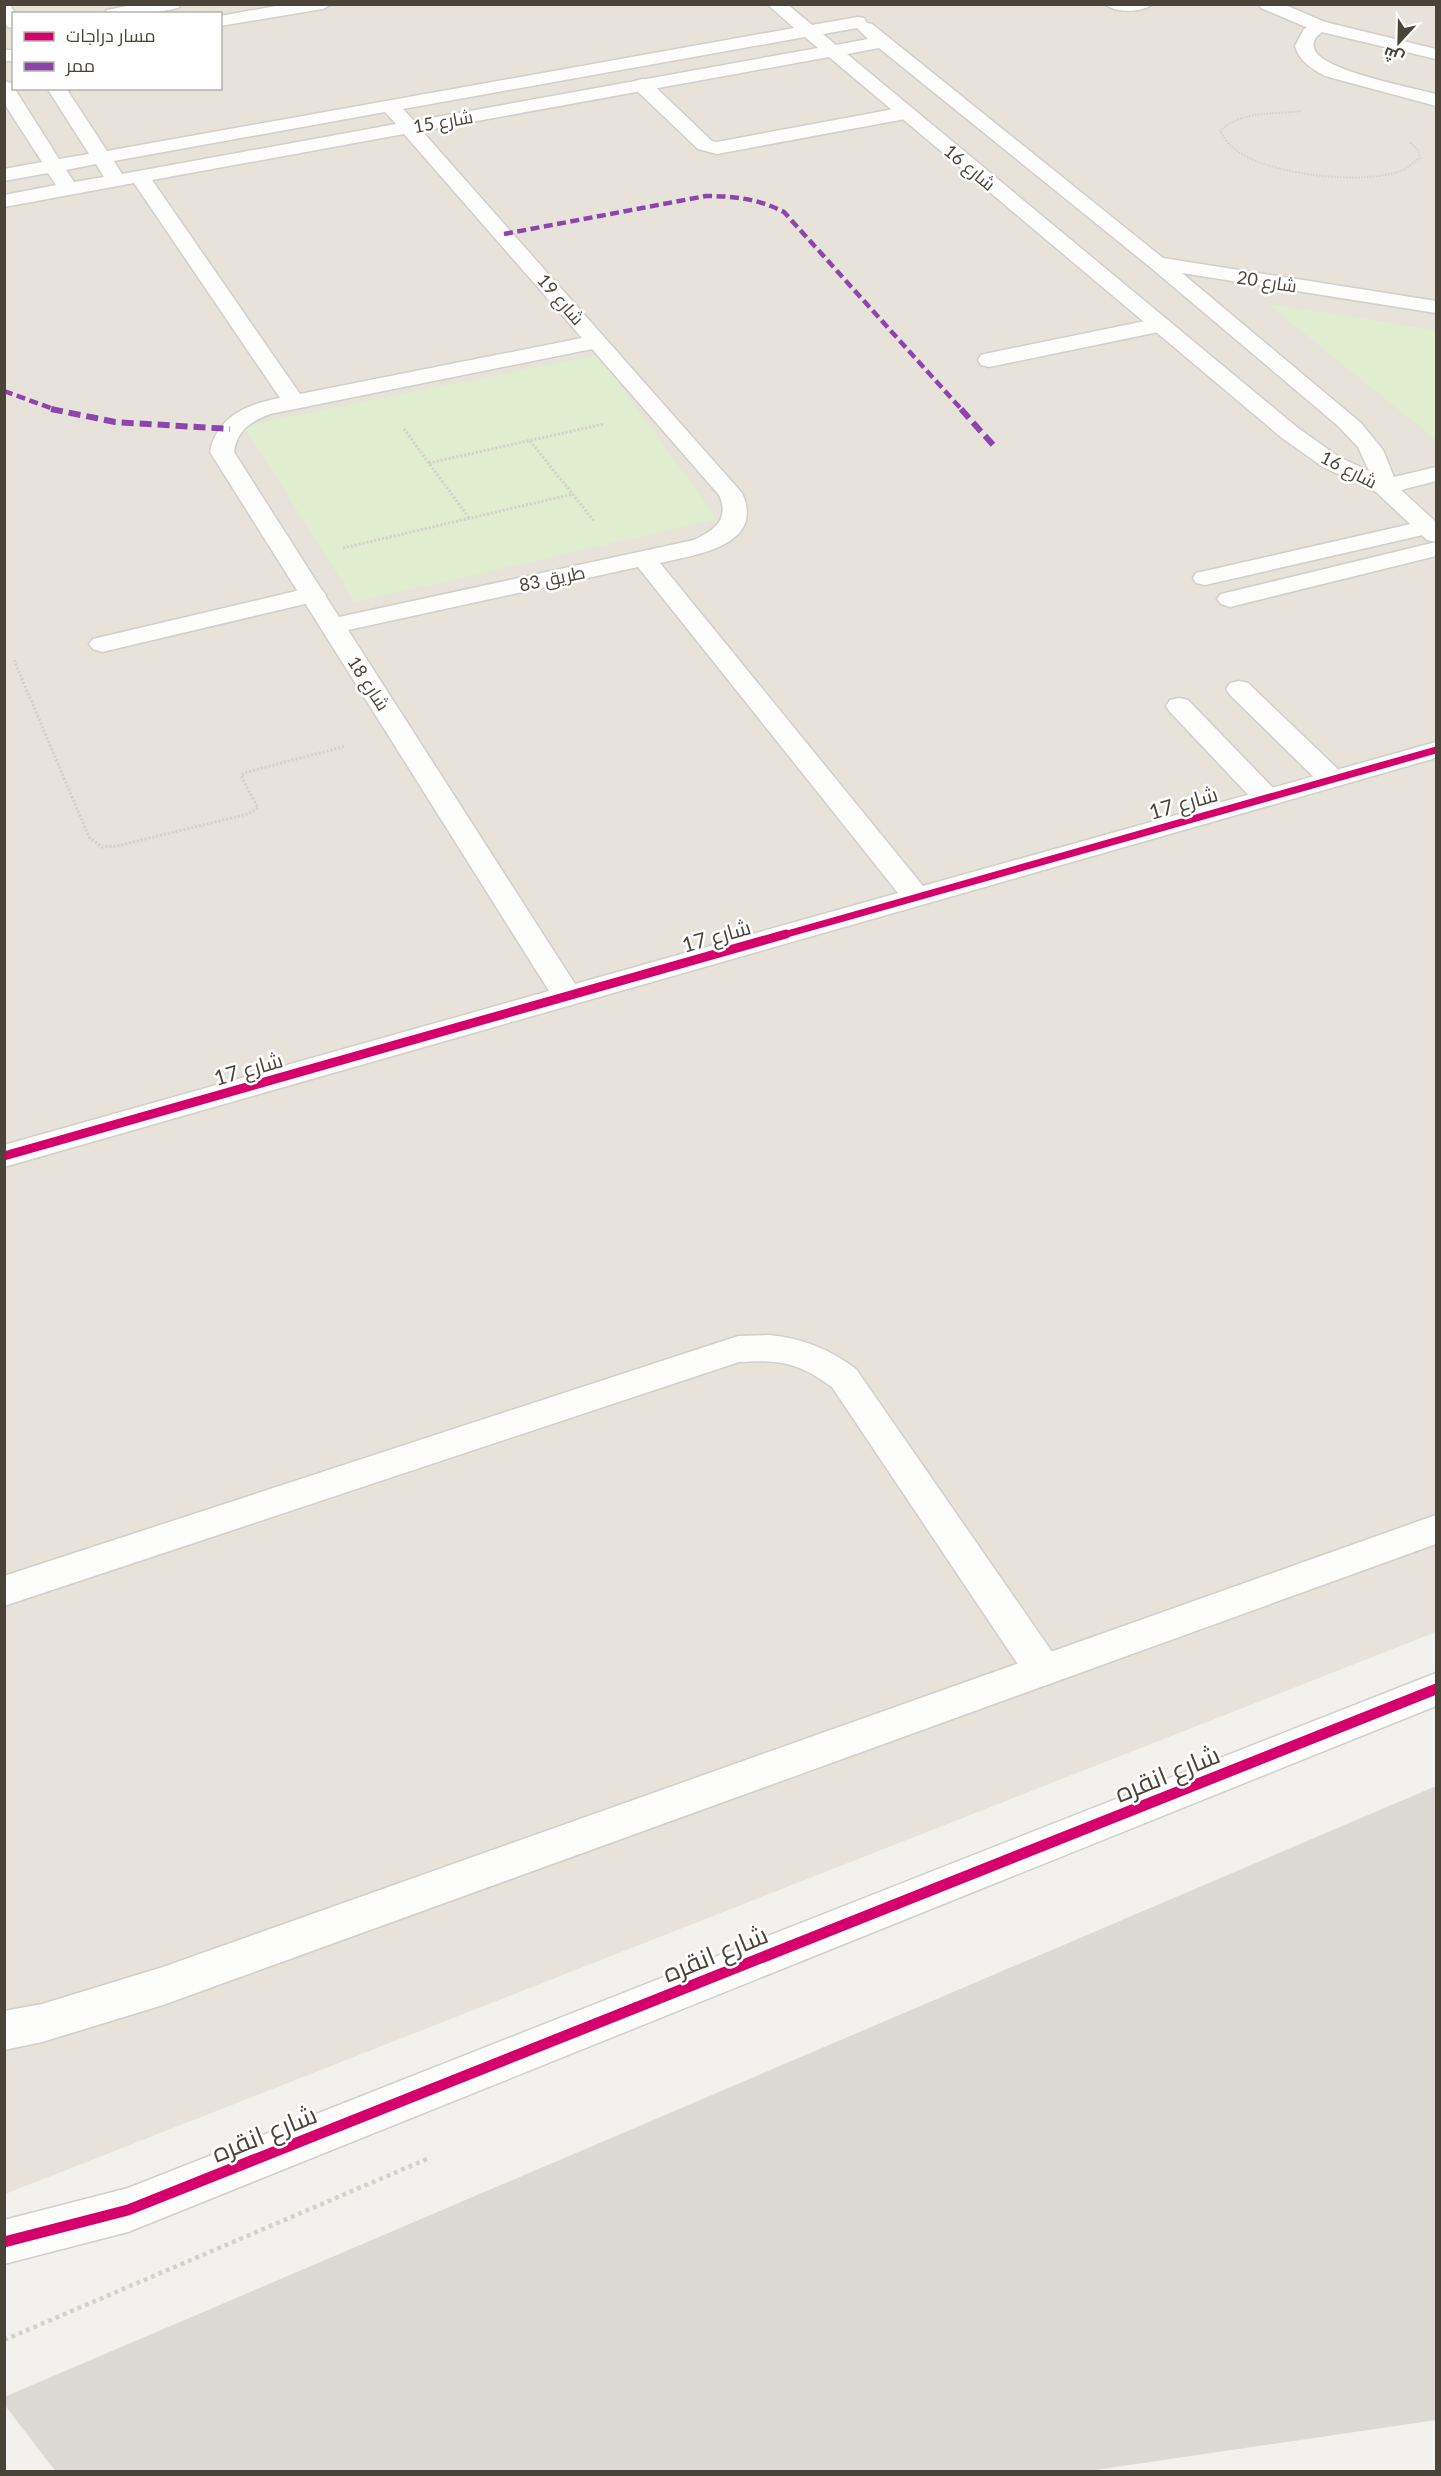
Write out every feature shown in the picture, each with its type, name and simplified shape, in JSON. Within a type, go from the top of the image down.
[{"type":"street","points":[[125,12],[172,4]]},
{"type":"street","points":[[222,21],[323,4]]},
{"type":"street","name":"شارع 16","points":[[776,4],[911,118],[1114,268],[1160,325],[1309,447],[1330,462],[1384,488]]},
{"type":"street","name":"شارع 16","points":[[837,4],[1157,263],[1362,436],[1375,453],[1382,470],[1384,488]]},
{"type":"street","points":[[1114,4],[1143,4]]},
{"type":"street","points":[[1267,4],[1319,26],[1437,54]]},
{"type":"street","name":"شارع 15","points":[[4,175],[858,21]]},
{"type":"street","points":[[1319,26],[1309,32],[1304,40],[1304,48],[1308,57],[1332,72],[1437,100]]},
{"type":"street","name":"شارع 15","points":[[4,201],[882,42]]},
{"type":"street","points":[[642,85],[705,145],[717,148],[911,118]]},
{"type":"street","points":[[4,87],[68,189]]},
{"type":"street","points":[[620,89],[637,106]]},
{"type":"street","points":[[57,90],[116,181]]},
{"type":"street","name":"شارع 19","points":[[390,106],[730,493]]},
{"type":"street","points":[[759,153],[911,118]]},
{"type":"street","points":[[139,176],[294,400]]},
{"type":"street","name":"شارع 20","points":[[1114,268],[1157,263],[1437,307]]},
{"type":"street","points":[[989,360],[1160,325]]},
{"type":"street","name":"شارع 18","points":[[567,996],[222,452],[223,440],[241,417],[263,408],[598,341]]},
{"type":"street","points":[[1384,488],[1437,474]]},
{"type":"street","points":[[1384,488],[1434,537]]},
{"type":"street","name":"طريق 83","points":[[332,626],[702,546],[716,539],[734,521],[737,512],[730,493]]},
{"type":"street","points":[[1205,578],[1434,537]]},
{"type":"street","points":[[1230,599],[1434,537]]},
{"type":"street","points":[[634,561],[916,897]]},
{"type":"street","points":[[102,644],[313,595]]},
{"type":"street","points":[[1239,689],[1332,779]]},
{"type":"street","points":[[1179,706],[1266,797]]},
{"type":"street","name":"شارع 17","points":[[4,1156],[1437,750]]},
{"type":"street","points":[[4,1591],[738,1349],[767,1346],[793,1350],[821,1361],[844,1378],[1043,1670]]},
{"type":"street","points":[[4,2031],[42,2024],[164,1986],[1437,1529]]},
{"type":"street","name":"شارع انقره","points":[[4,2242],[128,2210],[1437,1689]]},
{"type":"path","points":[[1362,81],[1343,96],[1311,108],[1237,119],[1226,124],[1220,131],[1222,138],[1247,157],[1266,164],[1310,174],[1359,177],[1403,172],[1414,166],[1419,158],[1418,150],[1401,131],[1396,121],[1395,111],[1398,101],[1407,92]]},
{"type":"path","points":[[371,385],[469,518]]},
{"type":"path","points":[[429,463],[660,411]]},
{"type":"path","points":[[530,441],[573,494],[634,561]]},
{"type":"path","points":[[290,560],[573,494]]},
{"type":"path","points":[[14,660],[89,837],[102,847],[117,846],[248,814],[258,808],[242,782],[241,776],[244,773],[400,732]]},
{"type":"shaded area","points":[[5,5],[1436,5],[1436,1632],[5,2194]]},
{"type":"green space","points":[[1268,304],[1436,330],[1436,440]]},
{"type":"green space","points":[[598,355],[717,519],[355,602],[244,426]]},
{"type":"building","points":[[1436,1786],[1436,2420],[1082,2472],[56,2472],[4,2404],[4,2397]]},
{"type":"marked path","points":[[504,234],[706,196],[746,199],[775,207],[784,212],[994,446]]},
{"type":"marked path","points":[[4,391],[31,403],[58,411],[115,422],[230,429]]},
{"type":"cycle path","points":[[4,1156],[1436,750]]},
{"type":"cycle path","points":[[4,2242],[128,2210],[1436,1689]]}]
